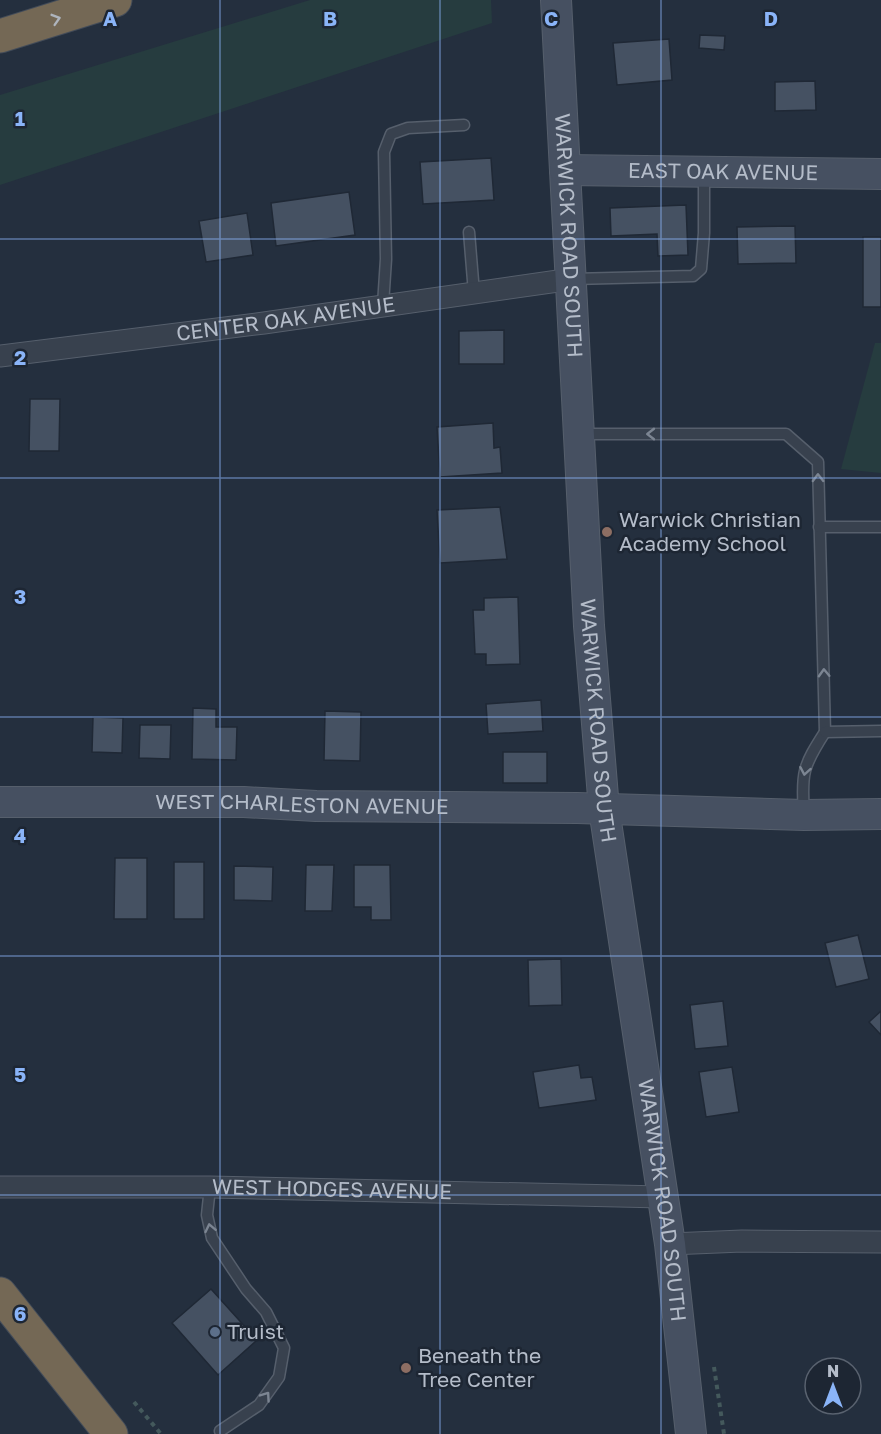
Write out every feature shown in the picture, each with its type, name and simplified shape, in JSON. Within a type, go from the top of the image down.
[{"type":"highway","points":[[0,36],[115,0]]},
{"type":"highway","points":[[0,1294],[111,1434]]},
{"type":"street","name":"WARWICK ROAD SOUTH","points":[[556,0],[589,626],[604,808],[670,1244],[691,1434]]},
{"type":"street","name":"EAST OAK AVENUE","points":[[565,170],[881,174]]},
{"type":"street","name":"CENTER OAK AVENUE","points":[[0,356],[572,279]]},
{"type":"street","name":"WEST CHARLESTON AVENUE","points":[[0,802],[244,802],[316,806],[604,808],[881,814]]},
{"type":"street","name":"WEST HODGES AVENUE","points":[[0,1187],[210,1187],[662,1197]]},
{"type":"street","points":[[670,1244],[742,1241],[881,1242]]},
{"type":"lane","points":[[383,305],[386,259],[384,152],[391,134],[408,128],[464,125]]},
{"type":"lane","points":[[572,279],[693,276],[701,269],[704,233],[704,172]]},
{"type":"lane","points":[[469,232],[474,293]]},
{"type":"lane","points":[[578,434],[786,434],[818,462],[825,732],[807,761],[802,787],[804,814]]},
{"type":"lane","points":[[819,527],[881,527]]},
{"type":"lane","points":[[825,732],[881,731]]},
{"type":"lane","points":[[210,1187],[207,1215],[212,1238],[246,1289],[266,1312],[284,1348],[279,1377],[259,1405],[220,1431]]},
{"type":"path","points":[[134,1402],[161,1434]]},
{"type":"green space","points":[[310,0],[491,0],[492,23],[0,185],[0,95]]},
{"type":"green space","points":[[875,343],[881,343],[881,473],[841,469]]},
{"type":"building","points":[[700,35],[725,36],[724,50],[699,48]]},
{"type":"building","points":[[669,39],[672,80],[617,85],[613,43]]},
{"type":"building","points":[[815,81],[816,110],[775,111],[775,82]]},
{"type":"building","points":[[491,158],[494,200],[423,204],[420,162]]},
{"type":"building","points":[[349,192],[355,235],[276,246],[271,203]]},
{"type":"building","points":[[686,205],[688,255],[658,256],[657,234],[611,236],[610,208]]},
{"type":"building","points":[[247,213],[253,255],[206,262],[199,221]]},
{"type":"building","points":[[795,226],[796,263],[738,264],[737,227]]},
{"type":"building","points":[[863,237],[881,237],[881,307],[863,307]]},
{"type":"building","points":[[504,330],[504,364],[459,364],[459,331]]},
{"type":"building","points":[[30,399],[60,399],[59,451],[29,451]]},
{"type":"building","points":[[493,423],[494,448],[500,447],[502,473],[440,477],[437,427]]},
{"type":"building","points":[[500,507],[507,559],[440,563],[437,510]]},
{"type":"building","points":[[518,597],[520,664],[486,665],[486,654],[475,654],[473,610],[484,610],[484,598]]},
{"type":"building","points":[[541,700],[543,731],[488,734],[486,704]]},
{"type":"building","points":[[193,708],[216,709],[216,727],[237,727],[236,760],[192,759]]},
{"type":"building","points":[[325,711],[361,712],[360,761],[324,760]]},
{"type":"building","points":[[93,717],[123,718],[122,753],[92,752]]},
{"type":"building","points":[[140,725],[171,725],[170,759],[139,758]]},
{"type":"building","points":[[503,752],[547,752],[547,783],[503,783]]},
{"type":"building","points":[[115,858],[147,858],[147,919],[114,919]]},
{"type":"building","points":[[174,862],[204,862],[204,919],[174,919]]},
{"type":"building","points":[[306,865],[334,865],[332,911],[305,911]]},
{"type":"building","points":[[354,865],[390,865],[391,920],[371,920],[371,907],[354,907]]},
{"type":"building","points":[[234,866],[273,867],[272,901],[234,900]]},
{"type":"building","points":[[858,935],[869,979],[836,987],[825,943]]},
{"type":"building","points":[[561,959],[562,1005],[529,1006],[528,960]]},
{"type":"building","points":[[723,1001],[728,1046],[695,1049],[690,1005]]},
{"type":"building","points":[[881,1011],[881,1035],[869,1022]]},
{"type":"building","points":[[579,1065],[581,1078],[592,1077],[596,1100],[539,1108],[533,1072]]},
{"type":"building","points":[[732,1067],[739,1112],[706,1117],[699,1072]]},
{"type":"building","name":"Truist","points":[[211,1289],[257,1340],[218,1375],[172,1323]]},
{"type":"place","name":"Warwick Christian Academy School","points":[[607,532]]},
{"type":"place","name":"Truist","points":[[215,1332]]},
{"type":"place","name":"Beneath the Tree Center","points":[[406,1368]]}]
